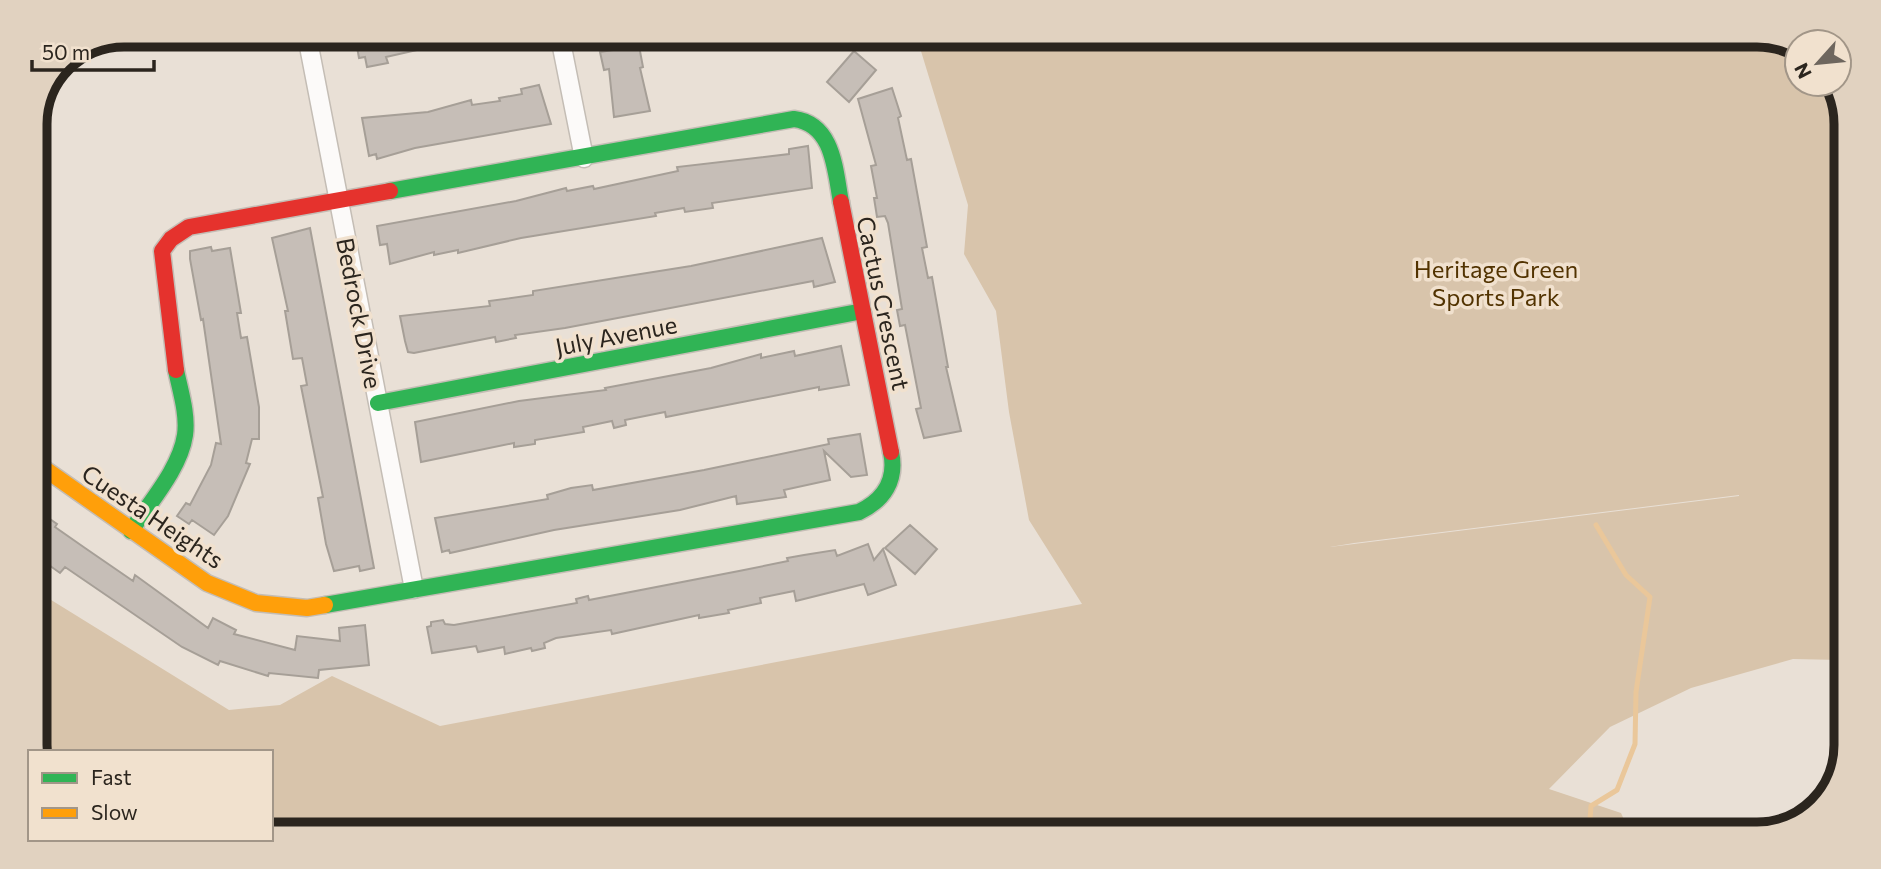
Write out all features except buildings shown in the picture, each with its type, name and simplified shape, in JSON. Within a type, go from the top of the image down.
[{"type":"street","name":"Bedrock Drive","points":[[309,47],[414,589]]},
{"type":"street","points":[[562,47],[584,158]]},
{"type":"street","name":"Cactus Crescent","points":[[131,531],[178,458],[185,435],[185,412],[172,350],[162,251],[171,239],[189,227],[794,120],[812,123],[824,135],[831,153],[894,468],[888,490],[868,508],[850,514],[414,589]]},
{"type":"street","name":"July Avenue","points":[[378,403],[863,312]]},
{"type":"street","name":"Cuesta Heights","points":[[47,471],[207,583],[257,603],[307,607],[414,589]]},
{"type":"green space","name":"Heritage Green Sports Park","points":[[920,47],[1756,47],[1783,52],[1783,98],[1829,98],[1834,120],[1834,660],[1793,659],[1691,688],[1610,727],[1549,789],[1621,813],[1625,822],[273,822],[273,750],[47,750],[47,597],[229,710],[280,705],[332,676],[440,726],[1082,604],[1029,520],[1009,412],[996,311],[964,254],[968,205]],"holes":[[[1739,495],[1330,547],[1354,543]]]},
{"type":"waterway","points":[[1590,822],[1591,806],[1617,790],[1635,744],[1636,692],[1650,597],[1626,575],[1596,525]]},
{"type":"traffic: fast","points":[[390,191],[794,119],[807,123],[825,139],[834,163],[841,202]]},
{"type":"traffic: fast","points":[[378,403],[863,311]]},
{"type":"traffic: fast","points":[[131,531],[163,485],[182,448],[185,419],[176,370]]},
{"type":"traffic: fast","points":[[325,605],[859,512],[875,502],[887,488],[892,472],[891,452]]},
{"type":"traffic: slow","points":[[47,470],[207,583],[256,603],[307,608],[325,605]]},
{"type":"traffic: jam","points":[[176,370],[162,251],[171,239],[189,227],[390,191]]},
{"type":"traffic: jam","points":[[841,202],[891,452]]}]
